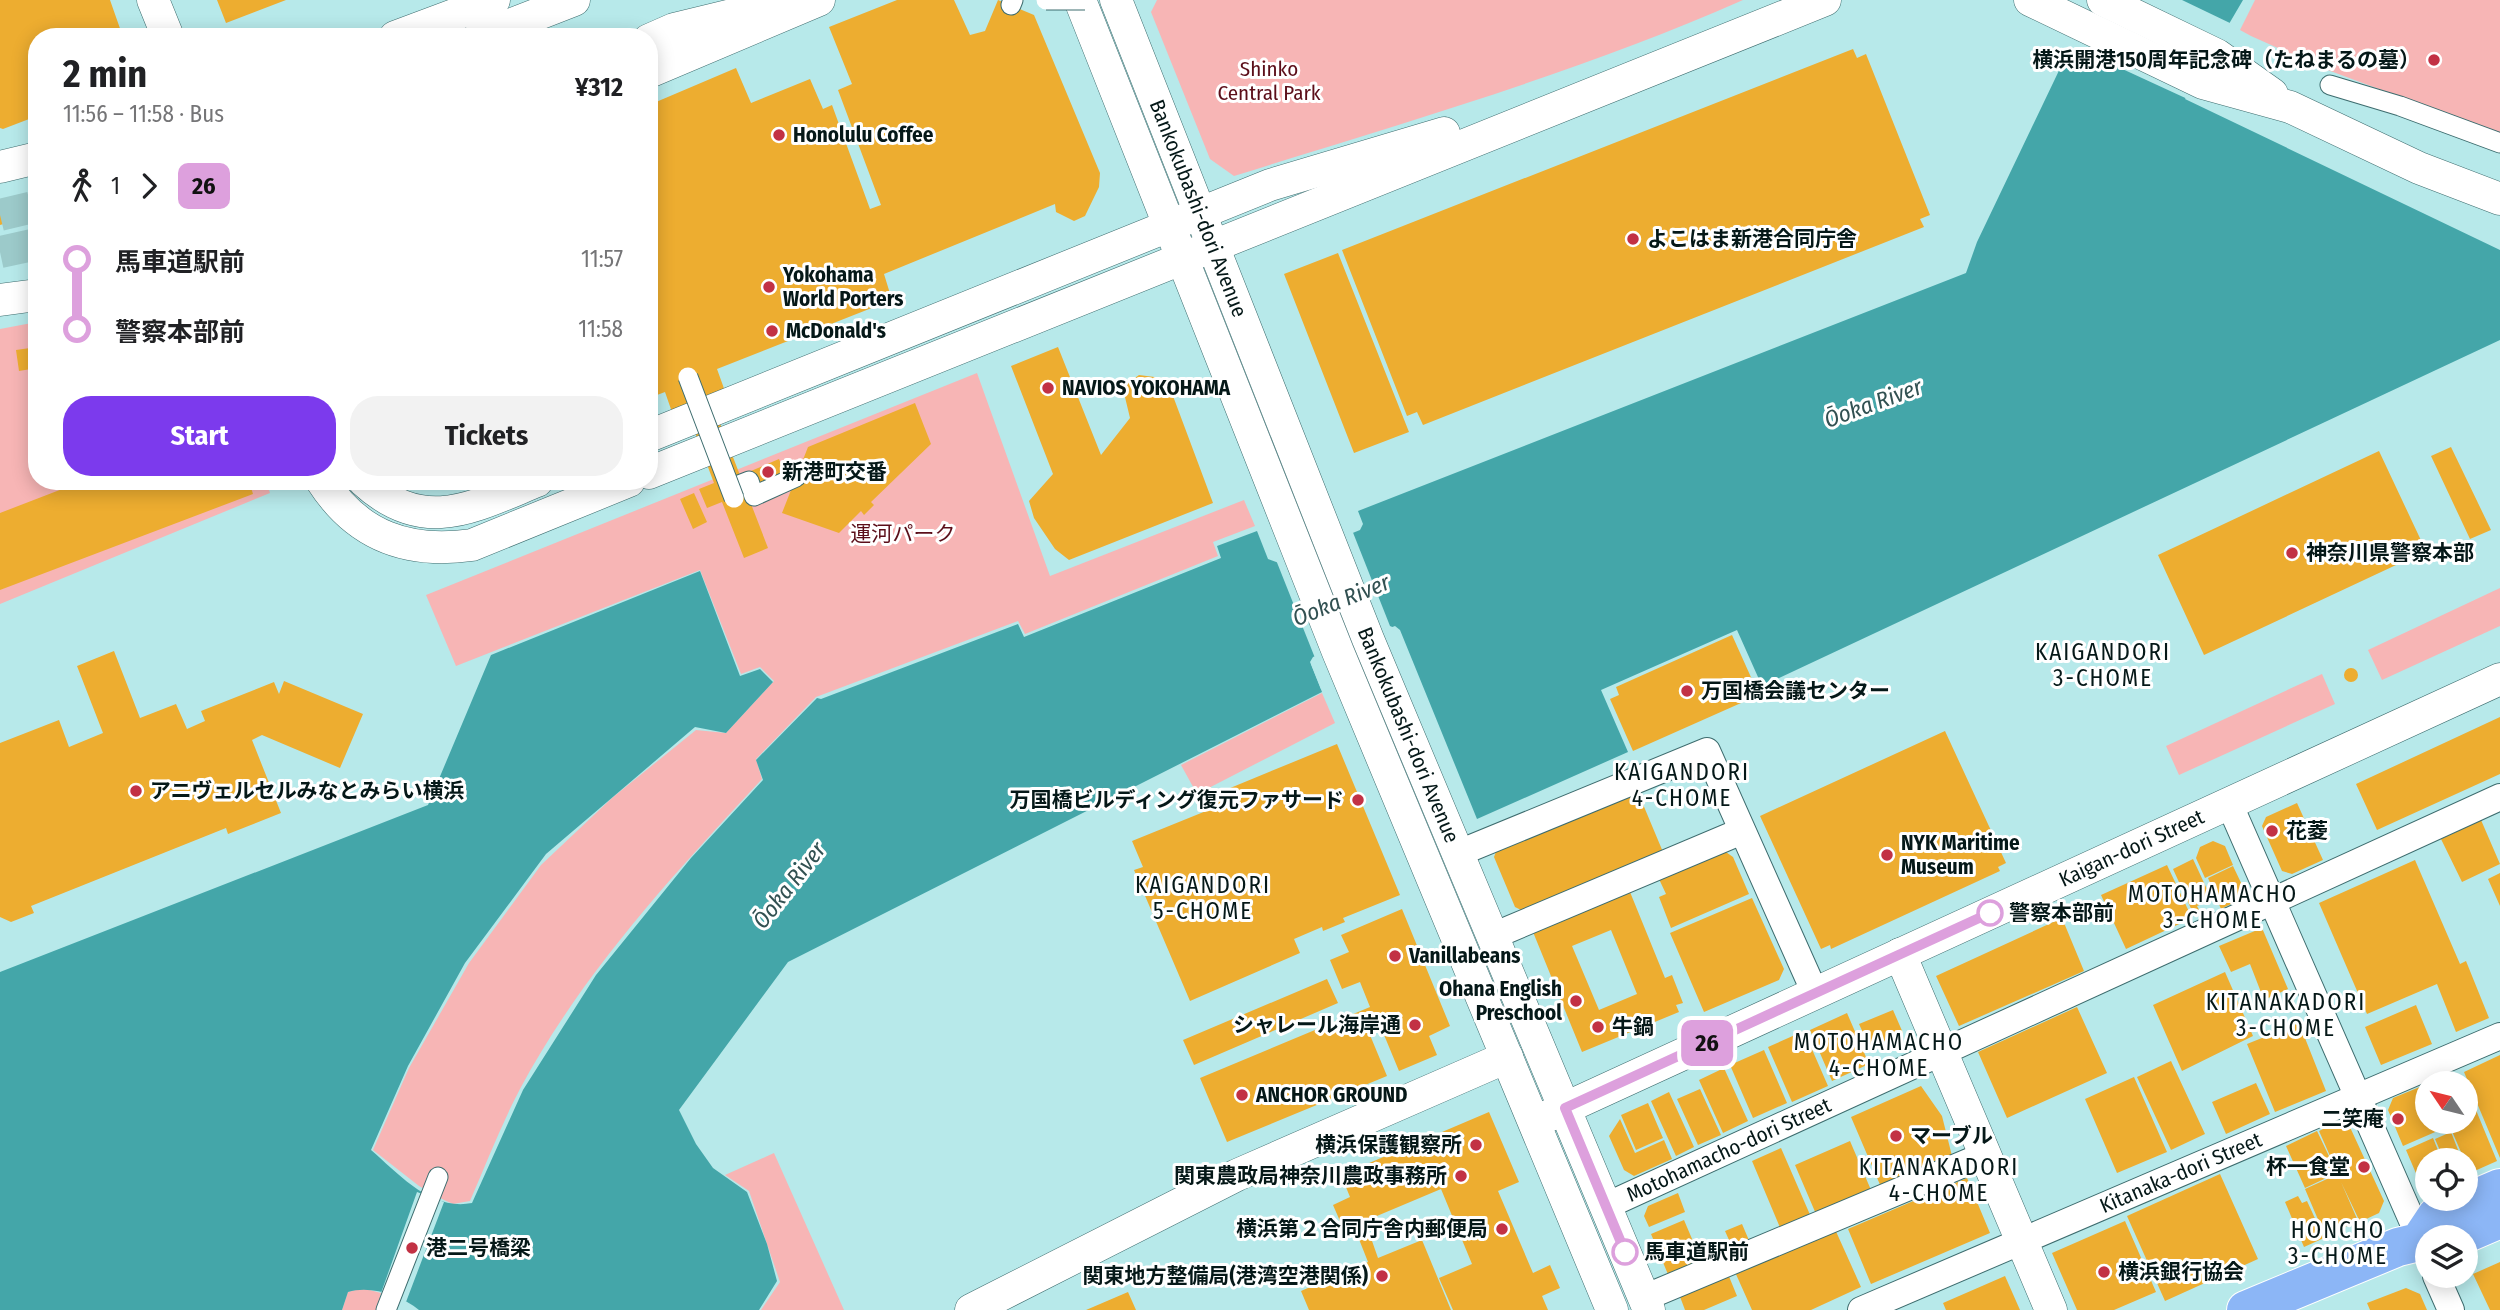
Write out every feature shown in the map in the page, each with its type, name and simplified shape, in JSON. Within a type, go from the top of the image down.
[{"type":"highway","points":[[2433,1225],[2437,1215],[2500,1188]]},
{"type":"highway","points":[[2478,1228],[2500,1219]]},
{"type":"highway","points":[[2246,1310],[2415,1249]]},
{"type":"street","points":[[153,0],[164,28]]},
{"type":"street","points":[[419,28],[494,0]]},
{"type":"street","points":[[503,28],[574,0]]},
{"type":"street","points":[[658,37],[687,26],[799,0]]},
{"type":"street","points":[[658,68],[818,0]]},
{"type":"street","points":[[1046,0],[1082,0]]},
{"type":"street","name":"Bankokubashi-dori Avenue","points":[[1082,0],[1338,652],[1612,1310]]},
{"type":"street","name":"Bankokubashi-dori Avenue","points":[[1116,0],[1368,639],[1646,1304]]},
{"type":"street","points":[[658,469],[1825,0]]},
{"type":"street","points":[[2030,0],[2077,23],[2210,69],[2418,168],[2500,199]]},
{"type":"street","points":[[2103,0],[2210,69]]},
{"type":"street","points":[[2330,85],[2400,106],[2500,143]]},
{"type":"street","points":[[658,432],[1270,185],[1610,87]]},
{"type":"street","points":[[0,167],[28,160]]},
{"type":"street","points":[[0,300],[28,296]]},
{"type":"street","points":[[688,377],[733,493],[749,481],[754,496],[796,477]]},
{"type":"street","points":[[328,490],[368,528],[397,543],[444,549],[472,545],[607,490]]},
{"type":"street","points":[[375,490],[390,502],[410,510],[435,513],[467,510],[515,490]]},
{"type":"street","name":"Kaigan-dori Street","points":[[1534,1122],[2500,679]]},
{"type":"street","points":[[1459,853],[1707,751],[1815,993]]},
{"type":"street","name":"Motohamacho-dori Street","points":[[1606,1206],[2500,797]]},
{"type":"street","points":[[2229,803],[2357,1098],[2416,1225]]},
{"type":"street","points":[[1493,936],[1742,831]]},
{"type":"street","points":[[1900,954],[2051,1310]]},
{"type":"street","name":"Kitanaka-dori Street","points":[[1861,1310],[2500,1036]]},
{"type":"street","points":[[971,1310],[1237,1175],[1507,1057]]},
{"type":"street","points":[[1646,1304],[1985,1155]]},
{"type":"street","points":[[386,1310],[438,1177]]},
{"type":"street","points":[[2441,1288],[2451,1310]]},
{"type":"green space","name":"Shinko Central Park","points":[[1157,0],[1743,0],[1555,74],[1234,176],[1210,159],[1151,12]]},
{"type":"green space","points":[[2255,0],[2500,0],[2500,134],[2325,69],[2240,30]]},
{"type":"green space","points":[[28,324],[28,490],[269,490],[270,493],[0,604],[0,329]]},
{"type":"green space","name":"運河パーク","points":[[977,373],[1050,576],[1244,500],[1255,526],[1213,542],[1218,556],[1025,634],[1018,621],[816,697],[756,759],[762,779],[631,926],[571,1005],[520,1089],[470,1201],[453,1204],[419,1186],[373,1150],[409,1068],[469,963],[541,865],[612,798],[696,730],[726,733],[774,681],[760,667],[741,674],[700,570],[456,666],[426,595]]},
{"type":"green space","points":[[2500,588],[2500,626],[2382,680],[2368,650]]},
{"type":"green space","points":[[2322,674],[2335,704],[2179,775],[2166,746]]},
{"type":"green space","points":[[1322,693],[1335,723],[1197,794],[1181,765]]},
{"type":"green space","points":[[774,1153],[844,1310],[761,1310],[780,1282],[749,1191],[725,1175]]},
{"type":"green space","points":[[362,1288],[381,1293],[377,1310],[342,1310],[348,1292]]},
{"type":"water","name":"Ōoka River","points":[[2109,0],[2243,0],[2185,99],[2500,250],[2500,340],[1762,686],[1737,630],[1601,690],[1628,752],[1477,819],[1400,630],[1395,626],[1313,657],[1310,662],[1322,692],[788,962],[679,1110],[696,1144],[713,1168],[747,1192],[767,1244],[777,1281],[759,1310],[419,1310],[394,1296],[357,1290],[348,1292],[342,1310],[0,1310],[0,972],[428,805],[491,655],[700,571],[740,676],[760,669],[773,682],[726,733],[695,727],[546,854],[465,963],[408,1066],[371,1150],[417,1189],[443,1202],[457,1204],[472,1203],[523,1090],[596,975],[691,858],[763,780],[756,760],[817,698],[821,699],[1018,624],[1024,637],[1221,558],[1217,546],[1257,531],[1268,559],[1279,563],[1360,530],[1363,524],[1358,511],[1966,273],[1977,242],[2065,58],[2080,54]]},
{"type":"pier","points":[[2105,0],[2182,0],[2232,24],[2190,97],[2194,102],[2079,49]]},
{"type":"pier","points":[[1352,530],[1390,626],[1397,629],[1406,651],[1395,630],[1315,660],[1324,688],[1321,689],[1311,664],[1315,658],[1276,560],[1270,558],[1266,548],[1271,557],[1278,560]]},
{"type":"pier","name":"港二号橋梁","points":[[417,1192],[444,1202],[406,1302],[381,1293]]},
{"type":"building","points":[[0,0],[110,0],[120,28],[28,28],[28,119],[0,128]]},
{"type":"building","points":[[217,0],[286,0],[226,23]]},
{"type":"building","name":"Yokohama World Porters","points":[[897,0],[954,0],[970,35],[985,31],[998,0],[1034,15],[1100,173],[1099,187],[1085,216],[1074,221],[1056,212],[1055,204],[884,274],[892,300],[717,369],[726,394],[711,400],[768,548],[744,558],[722,502],[707,508],[699,489],[714,483],[686,409],[673,415],[665,392],[658,395],[658,101],[736,68],[751,103],[810,79],[823,109],[832,105],[870,209],[881,205],[838,90],[852,84],[829,27]]},
{"type":"building","name":"よこはま新港合同庁舎","points":[[1853,49],[1857,58],[1866,54],[1930,215],[1920,219],[1924,227],[1423,425],[1417,412],[1407,416],[1342,250]]},
{"type":"building","points":[[11,197],[17,220],[0,225],[0,200]]},
{"type":"building","points":[[1338,253],[1409,432],[1354,453],[1284,274]]},
{"type":"building","name":"NAVIOS YOKOHAMA","points":[[1058,347],[1101,455],[1130,418],[1124,393],[1128,383],[1139,375],[1162,378],[1170,388],[1213,503],[1069,560],[1055,549],[1034,518],[1029,501],[1053,474],[1011,366]]},
{"type":"building","points":[[28,348],[28,370],[19,371],[16,350]]},
{"type":"building","points":[[915,403],[931,444],[871,502],[874,505],[864,515],[861,511],[839,533],[782,513],[808,447]]},
{"type":"building","points":[[2451,447],[2491,530],[2470,539],[2431,456]]},
{"type":"building","name":"神奈川県警察本部","points":[[2379,451],[2426,551],[2204,655],[2158,555]]},
{"type":"building","name":"新港町交番","points":[[779,459],[785,474],[757,485],[751,471]]},
{"type":"building","points":[[60,490],[252,490],[253,494],[0,590],[0,513]]},
{"type":"building","points":[[694,493],[707,522],[693,529],[680,499]]},
{"type":"building","name":"万国橋会議センター","points":[[1732,635],[1759,695],[1633,751],[1610,699],[1619,695],[1616,687]]},
{"type":"building","name":"アニヴェルセルみなとみらい横浜","points":[[114,651],[140,718],[176,704],[187,729],[205,721],[201,711],[274,682],[279,694],[284,681],[363,714],[340,768],[262,735],[252,740],[281,813],[228,834],[226,828],[31,906],[34,913],[11,922],[0,917],[0,743],[59,720],[69,747],[103,733],[77,666]]},
{"type":"building","points":[[2351,668],[2356,670],[2356,680],[2351,682],[2346,680],[2344,675],[2346,670]]},
{"type":"building","points":[[2500,717],[2500,774],[2377,830],[2356,784]]},
{"type":"building","points":[[1945,731],[2006,863],[1998,867],[2000,871],[1831,949],[1830,945],[1821,949],[1760,816]]},
{"type":"building","points":[[1337,744],[1400,895],[1343,918],[1345,922],[1323,931],[1322,927],[1294,939],[1300,953],[1190,1001],[1134,870],[1143,867],[1132,841],[1211,809],[1206,798]]},
{"type":"building","points":[[1637,790],[1663,852],[1523,911],[1515,907],[1494,857],[1497,849]]},
{"type":"building","points":[[2297,803],[2323,860],[2292,874],[2282,871],[2262,826],[2266,817]]},
{"type":"building","points":[[2481,820],[2500,864],[2462,882],[2441,839]]},
{"type":"building","points":[[2213,841],[2225,846],[2233,865],[2205,878],[2196,858],[2200,847]]},
{"type":"building","points":[[1723,850],[1733,857],[1749,894],[1671,928],[1659,897],[1666,894],[1659,879]]},
{"type":"building","points":[[2193,859],[2212,900],[2197,906],[2199,910],[2193,913],[2173,869]]},
{"type":"building","points":[[2415,860],[2460,964],[2466,961],[2489,1018],[2456,1032],[2437,984],[2367,1014],[2319,903]]},
{"type":"building","points":[[2167,865],[2192,918],[2126,949],[2101,895]]},
{"type":"building","points":[[2233,866],[2244,889],[2239,900],[2221,909],[2208,878]]},
{"type":"building","points":[[2500,873],[2500,906],[2488,879]]},
{"type":"building","points":[[1630,892],[1665,978],[1672,975],[1683,1003],[1676,1005],[1679,1012],[1582,1052],[1533,932]],"holes":[[[1611,930],[1637,994],[1599,1010],[1572,946]]]},
{"type":"building","points":[[1752,898],[1784,969],[1779,980],[1704,1012],[1670,933]]},
{"type":"building","name":"シャレール海岸通","points":[[1402,909],[1450,1026],[1429,1036],[1437,1055],[1399,1071],[1377,1018],[1365,1023],[1387,1076],[1227,1142],[1200,1078],[1370,1007],[1360,982],[1342,989],[1330,960],[1349,952],[1341,935]]},
{"type":"building","points":[[2062,918],[2084,971],[1959,1026],[1936,976]]},
{"type":"building","points":[[2262,928],[2288,989],[2264,1000],[2250,964],[2231,972],[2219,946]]},
{"type":"building","points":[[2225,972],[2253,1036],[2182,1071],[2153,1005]]},
{"type":"building","points":[[1327,979],[1338,1003],[1194,1065],[1183,1040]]},
{"type":"building","points":[[2416,1005],[2432,1044],[2381,1065],[2365,1027]]},
{"type":"building","points":[[2077,1007],[2107,1073],[2007,1118],[1978,1052]]},
{"type":"building","points":[[1893,1010],[1903,1033],[1870,1048],[1859,1024]]},
{"type":"building","points":[[1847,1013],[1869,1064],[1832,1081],[1810,1030]]},
{"type":"building","points":[[2299,1023],[2326,1091],[2275,1112],[2247,1044]]},
{"type":"building","points":[[1804,1031],[1828,1086],[1792,1102],[1768,1047]]},
{"type":"building","points":[[1764,1050],[1787,1103],[1753,1118],[1730,1065]]},
{"type":"building","points":[[2500,1055],[2500,1158],[2478,1105],[2478,1071],[2466,1071]]},
{"type":"building","points":[[2171,1061],[2205,1134],[2171,1150],[2137,1077]]},
{"type":"building","points":[[1724,1068],[1748,1121],[1723,1133],[1699,1080]]},
{"type":"building","points":[[2134,1077],[2167,1152],[2117,1173],[2085,1099]]},
{"type":"building","points":[[2256,1083],[2270,1114],[2226,1134],[2212,1102]]},
{"type":"building","points":[[1921,1086],[1942,1116],[1952,1156],[1881,1187],[1851,1117]]},
{"type":"building","points":[[1700,1089],[1721,1135],[1698,1145],[1677,1099]]},
{"type":"building","points":[[2415,1089],[2415,1134],[2431,1134],[2403,1146],[2388,1110],[2393,1098]]},
{"type":"building","points":[[1669,1092],[1694,1147],[1676,1156],[1651,1101]]},
{"type":"building","points":[[1648,1103],[1663,1138],[1636,1150],[1621,1115]]},
{"type":"building","points":[[1489,1112],[1519,1182],[1498,1191],[1533,1273],[1550,1265],[1560,1288],[1542,1296],[1548,1310],[1453,1310],[1439,1278],[1472,1264],[1441,1189],[1365,1221],[1378,1258],[1422,1240],[1451,1310],[1309,1310],[1301,1291],[1368,1262],[1353,1224],[1343,1228],[1333,1205],[1350,1197],[1341,1175]]},
{"type":"building","points":[[2478,1115],[2497,1161],[2478,1169],[2478,1148],[2459,1148],[2453,1134],[2478,1134]]},
{"type":"building","points":[[1620,1119],[1635,1153],[1664,1140],[1672,1159],[1634,1176],[1624,1170],[1609,1136]]},
{"type":"building","points":[[2339,1121],[2349,1125],[2384,1201],[2379,1213],[2360,1222],[2341,1182],[2358,1221],[2325,1236],[2305,1189],[2338,1174],[2319,1131]]},
{"type":"building","points":[[2317,1131],[2337,1173],[2305,1188],[2286,1146]]},
{"type":"building","points":[[2452,1134],[2457,1148],[2439,1148],[2435,1139]]},
{"type":"building","points":[[2433,1138],[2437,1148],[2415,1148],[2415,1171],[2406,1150]]},
{"type":"building","points":[[1850,1141],[1871,1190],[1816,1214],[1795,1165]]},
{"type":"building","points":[[1781,1148],[1811,1217],[1781,1230],[1752,1161]]},
{"type":"building","points":[[2220,1174],[2258,1259],[2165,1301],[2127,1216]]},
{"type":"building","points":[[1967,1178],[1990,1233],[1871,1284],[1848,1229]]},
{"type":"building","points":[[1678,1193],[1685,1212],[1649,1227],[1644,1216],[1648,1206]]},
{"type":"building","points":[[2298,1196],[2302,1203],[2307,1201],[2324,1238],[2304,1247],[2285,1202]]},
{"type":"building","points":[[1684,1220],[1698,1253],[1729,1240],[1725,1231],[1742,1224],[1751,1245],[1670,1279],[1651,1234]]},
{"type":"building","name":"横浜銀行協会","points":[[2125,1221],[2156,1292],[2114,1310],[2077,1310],[2052,1253]]},
{"type":"building","points":[[1834,1227],[1861,1287],[1811,1310],[1752,1310],[1735,1272]]},
{"type":"building","points":[[2500,1262],[2500,1310],[2490,1310],[2478,1285],[2478,1272]]},
{"type":"building","points":[[1728,1274],[1737,1296],[1704,1310],[1685,1310],[1679,1294]]},
{"type":"building","points":[[2005,1276],[2020,1310],[1946,1310],[1943,1303]]},
{"type":"building","points":[[2406,1288],[2420,1294],[2427,1310],[2370,1310],[2367,1303]]},
{"type":"building","points":[[1128,1292],[1136,1310],[1086,1310]]},
{"type":"tunnel","points":[[0,215],[28,208]]},
{"type":"tunnel","points":[[0,252],[28,246]]},
{"type":"bus line","name":"26","points":[[1625,1252],[1565,1108],[1990,913]]},
{"type":"place","name":"横浜開港150周年記念碑（たねまるの墓）","points":[[2434,60]]},
{"type":"place","name":"Honolulu Coffee","points":[[779,135]]},
{"type":"place","name":"よこはま新港合同庁舎","points":[[1633,239]]},
{"type":"place","name":"Yokohama World Porters","points":[[769,287]]},
{"type":"place","name":"McDonald's","points":[[772,331]]},
{"type":"place","name":"NAVIOS YOKOHAMA","points":[[1048,388]]},
{"type":"place","name":"新港町交番","points":[[768,472]]},
{"type":"place","name":"神奈川県警察本部","points":[[2292,553]]},
{"type":"place","name":"万国橋会議センター","points":[[1687,691]]},
{"type":"place","name":"アニヴェルセルみなとみらい横浜","points":[[136,791]]},
{"type":"place","name":"万国橋ビルディング復元ファサード","points":[[1358,800]]},
{"type":"place","name":"花菱","points":[[2272,831]]},
{"type":"place","name":"NYK Maritime Museum","points":[[1887,855]]},
{"type":"place","name":"警察本部前","points":[[1990,913]]},
{"type":"place","name":"Vanillabeans","points":[[1395,956]]},
{"type":"place","name":"Ohana English Preschool","points":[[1576,1001]]},
{"type":"place","name":"シャレール海岸通","points":[[1415,1025]]},
{"type":"place","name":"牛鍋","points":[[1598,1027]]},
{"type":"place","name":"ANCHOR GROUND","points":[[1242,1095]]},
{"type":"place","name":"二笑庵","points":[[2398,1119]]},
{"type":"place","name":"マーブル","points":[[1896,1136]]},
{"type":"place","name":"横浜保護観察所","points":[[1476,1145]]},
{"type":"place","name":"杯一食堂","points":[[2364,1167]]},
{"type":"place","name":"関東農政局神奈川農政事務所","points":[[1461,1176]]},
{"type":"place","name":"横浜第２合同庁舎内郵便局","points":[[1502,1229]]},
{"type":"place","name":"港二号橋梁","points":[[412,1248]]},
{"type":"place","name":"馬車道駅前","points":[[1625,1252]]},
{"type":"place","name":"横浜銀行協会","points":[[2104,1272]]},
{"type":"place","name":"関東地方整備局(港湾空港関係)","points":[[1382,1276]]},
{"type":"district","name":"KAIGANDORI 3-CHOME","points":[[2103,665]]},
{"type":"district","name":"KAIGANDORI 4-CHOME","points":[[1682,785]]},
{"type":"district","name":"KAIGANDORI 5-CHOME","points":[[1203,898]]},
{"type":"district","name":"MOTOHAMACHO 3-CHOME","points":[[2213,907]]},
{"type":"district","name":"KITANAKADORI 3-CHOME","points":[[2286,1015]]},
{"type":"district","name":"MOTOHAMACHO 4-CHOME","points":[[1879,1055]]},
{"type":"district","name":"KITANAKADORI 4-CHOME","points":[[1939,1180]]},
{"type":"district","name":"HONCHO 3-CHOME","points":[[2338,1243]]}]
